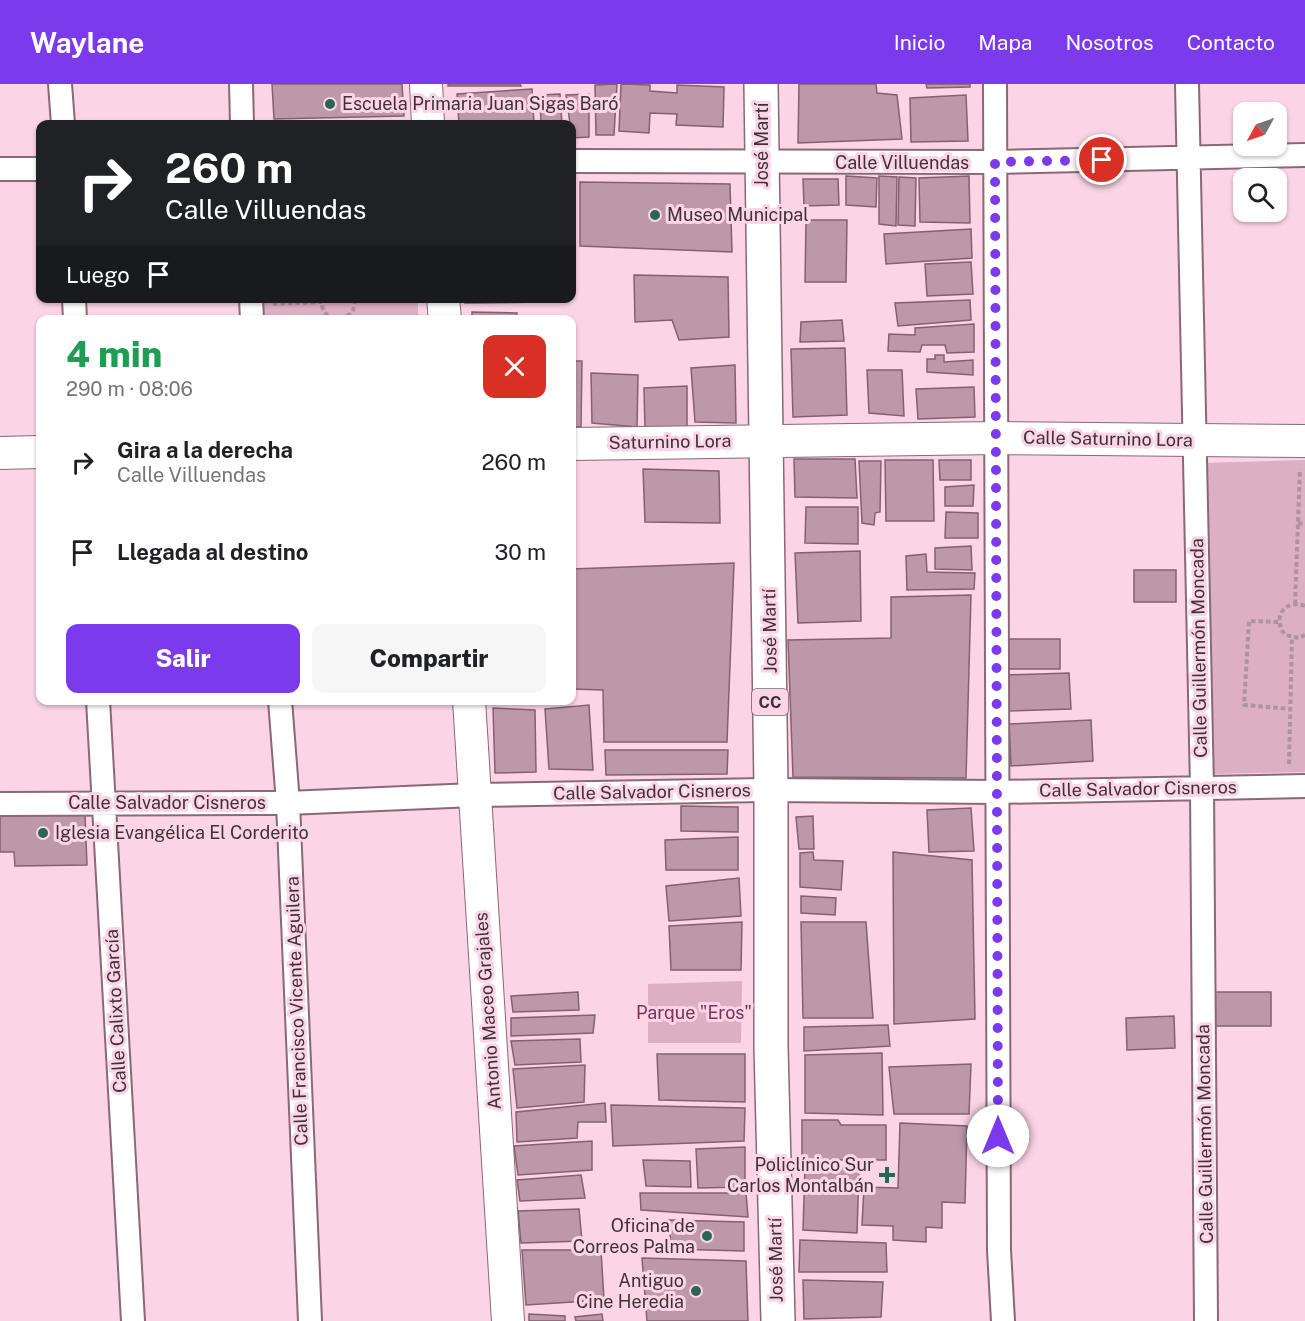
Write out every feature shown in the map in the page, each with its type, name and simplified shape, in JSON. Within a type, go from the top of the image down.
[{"type":"main road","name":"José Martí","points":[[761,84],[768,441],[771,1047],[778,1321]]},
{"type":"street","points":[[60,84],[63,120]]},
{"type":"street","points":[[241,84],[242,120]]},
{"type":"street","points":[[426,84],[428,120]]},
{"type":"street","points":[[995,84],[999,1250],[1003,1321]]},
{"type":"street","name":"Calle Guillermón Moncada","points":[[1186,84],[1202,788],[1206,1321]]},
{"type":"street","name":"Calle Villuendas","points":[[576,161],[995,162],[1305,155]]},
{"type":"street","points":[[0,169],[36,169]]},
{"type":"street","name":"Calle Saturnino Lora","points":[[768,441],[996,438],[1303,441]]},
{"type":"street","name":"Saturnino Lora","points":[[576,444],[768,441]]},
{"type":"street","points":[[0,453],[36,452]]},
{"type":"street","name":"Calle Calixto García","points":[[98,705],[133,1321]]},
{"type":"street","name":"Calle Francisco Vicente Aguilera","points":[[280,705],[288,803],[310,1321]]},
{"type":"street","name":"Antonio Maceo Grajales","points":[[469,705],[508,1321]]},
{"type":"street","name":"Calle Salvador Cisneros","points":[[0,804],[288,803],[474,795],[771,790],[997,792],[1297,785]]},
{"type":"path","points":[[251,307],[291,303]]},
{"type":"path","points":[[1295,604],[1303,441]]},
{"type":"path","points":[[1298,523],[1305,524]]},
{"type":"path","points":[[1305,606],[1295,604],[1282,609],[1278,622],[1285,635],[1292,638],[1305,635]]},
{"type":"path","points":[[1278,622],[1249,621],[1244,705],[1290,709]]},
{"type":"path","points":[[1292,638],[1290,709],[1297,785]]},
{"type":"green space","points":[[259,303],[418,303],[418,315],[260,315]]},
{"type":"green space","points":[[1305,460],[1305,772],[1210,774],[1203,463]]},
{"type":"green space","name":"Parque \"Eros\"","points":[[742,981],[741,1043],[648,1043],[648,984]]},
{"type":"building","name":"Escuela Primaria Juan Sigas Baró","points":[[272,84],[402,84],[404,116],[274,119]]},
{"type":"building","points":[[448,84],[520,84],[521,86],[448,86]]},
{"type":"building","points":[[617,84],[614,135],[596,135],[595,85]]},
{"type":"building","points":[[621,84],[650,85],[650,91],[677,93],[677,85],[724,87],[723,127],[676,125],[677,114],[650,113],[649,133],[619,131]]},
{"type":"building","points":[[799,84],[876,84],[877,93],[897,95],[902,139],[798,143]]},
{"type":"building","points":[[926,84],[970,84],[970,87],[927,88]]},
{"type":"building","points":[[532,89],[534,120],[459,120],[457,94]]},
{"type":"building","points":[[560,94],[562,120],[541,120],[540,95]]},
{"type":"building","points":[[589,94],[589,137],[576,138],[576,120],[569,120],[566,95]]},
{"type":"building","points":[[966,95],[968,141],[911,142],[910,98]]},
{"type":"building","points":[[846,176],[877,178],[876,207],[846,205]]},
{"type":"building","points":[[879,176],[897,177],[896,226],[879,224]]},
{"type":"building","points":[[969,176],[970,223],[920,222],[919,178]]},
{"type":"building","points":[[899,177],[916,178],[915,226],[898,225]]},
{"type":"building","points":[[803,179],[838,179],[839,205],[804,206]]},
{"type":"building","name":"Museo Municipal","points":[[580,182],[730,184],[732,252],[580,246]]},
{"type":"building","points":[[806,220],[847,220],[846,282],[805,282]]},
{"type":"building","points":[[971,229],[972,258],[886,264],[884,234]]},
{"type":"building","points":[[971,262],[973,294],[927,296],[925,264]]},
{"type":"building","points":[[634,275],[728,277],[729,337],[679,340],[672,320],[635,322]]},
{"type":"building","points":[[970,300],[971,320],[898,326],[895,303]]},
{"type":"building","points":[[472,312],[517,313],[517,315],[472,315]]},
{"type":"building","points":[[842,320],[844,341],[800,342],[801,322]]},
{"type":"building","points":[[974,324],[974,352],[947,353],[945,345],[922,345],[920,352],[888,351],[889,334],[915,335],[915,328]]},
{"type":"building","points":[[845,348],[847,415],[793,417],[791,349]]},
{"type":"building","points":[[935,355],[944,355],[944,362],[973,360],[973,375],[927,372],[927,359],[935,359]]},
{"type":"building","points":[[576,361],[582,361],[581,427],[576,427]]},
{"type":"building","points":[[735,365],[736,423],[695,422],[691,368]]},
{"type":"building","points":[[867,370],[902,370],[904,416],[869,413]]},
{"type":"building","points":[[591,373],[638,375],[637,427],[592,423]]},
{"type":"building","points":[[687,386],[687,429],[645,429],[644,388]]},
{"type":"building","points":[[974,387],[975,417],[918,419],[916,389]]},
{"type":"building","points":[[794,459],[855,459],[857,498],[795,497]]},
{"type":"building","points":[[885,460],[933,460],[934,521],[886,521]]},
{"type":"building","points":[[939,460],[971,460],[971,480],[940,480]]},
{"type":"building","points":[[859,461],[881,461],[880,512],[875,513],[874,525],[862,523]]},
{"type":"building","points":[[643,469],[719,471],[720,523],[645,522]]},
{"type":"building","points":[[974,485],[973,506],[945,506],[945,487]]},
{"type":"building","points":[[806,507],[858,507],[858,544],[805,543]]},
{"type":"building","points":[[946,512],[978,513],[978,538],[945,538]]},
{"type":"building","points":[[971,546],[972,570],[935,569],[935,548]]},
{"type":"building","points":[[860,551],[861,621],[798,623],[795,553]]},
{"type":"building","points":[[926,554],[927,572],[975,573],[974,589],[907,590],[906,556]]},
{"type":"building","points":[[734,563],[727,742],[604,742],[603,690],[576,689],[576,569]]},
{"type":"building","points":[[1134,570],[1176,570],[1176,602],[1134,602]]},
{"type":"building","points":[[971,595],[966,778],[793,777],[788,640],[891,638],[891,597]]},
{"type":"building","points":[[1008,639],[1060,639],[1060,669],[1008,669]]},
{"type":"building","points":[[1069,673],[1071,709],[1007,711],[1006,675]]},
{"type":"building","points":[[589,705],[593,770],[549,769],[545,709]]},
{"type":"building","points":[[493,708],[535,710],[536,772],[495,773]]},
{"type":"building","points":[[1091,720],[1093,761],[1011,766],[1009,724]]},
{"type":"building","points":[[605,750],[728,750],[727,774],[606,775]]},
{"type":"building","points":[[681,806],[738,807],[738,832],[681,831]]},
{"type":"building","points":[[971,808],[974,851],[929,852],[927,810]]},
{"type":"building","name":"Iglesia Evangélica El Corderito","points":[[0,814],[85,814],[87,865],[15,866],[14,852],[0,852]]},
{"type":"building","points":[[813,816],[814,849],[799,849],[796,817]]},
{"type":"building","points":[[738,837],[738,870],[666,870],[665,840]]},
{"type":"building","points":[[813,852],[814,860],[843,861],[841,890],[800,887],[800,853]]},
{"type":"building","points":[[893,852],[972,860],[975,1019],[894,1024]]},
{"type":"building","points":[[739,878],[741,916],[669,921],[666,886]]},
{"type":"building","points":[[801,896],[836,898],[835,915],[801,913]]},
{"type":"building","points":[[742,922],[741,970],[671,970],[669,926]]},
{"type":"building","points":[[801,922],[866,922],[873,1018],[803,1018]]},
{"type":"building","points":[[578,992],[579,1010],[513,1012],[511,996]]},
{"type":"building","points":[[1212,992],[1271,992],[1271,1026],[1212,1026]]},
{"type":"building","points":[[595,1015],[593,1033],[511,1036],[511,1018]]},
{"type":"building","points":[[1174,1016],[1175,1048],[1127,1050],[1126,1018]]},
{"type":"building","points":[[888,1025],[890,1046],[804,1051],[804,1027]]},
{"type":"building","points":[[580,1039],[581,1062],[515,1065],[511,1041]]},
{"type":"building","points":[[882,1053],[883,1115],[805,1113],[805,1055]]},
{"type":"building","points":[[657,1054],[745,1054],[745,1102],[659,1100]]},
{"type":"building","points":[[971,1064],[969,1114],[894,1114],[889,1067]]},
{"type":"building","points":[[585,1065],[584,1102],[517,1108],[513,1069]]},
{"type":"building","points":[[605,1103],[606,1122],[578,1122],[577,1138],[517,1142],[516,1112]]},
{"type":"building","points":[[611,1105],[745,1108],[744,1141],[613,1146]]},
{"type":"building","points":[[802,1120],[838,1120],[841,1125],[886,1125],[886,1160],[802,1160]]},
{"type":"building","points":[[900,1123],[967,1126],[965,1203],[942,1202],[942,1228],[926,1227],[926,1242],[893,1240],[893,1226],[862,1225],[864,1187],[898,1188]]},
{"type":"building","points":[[592,1141],[592,1170],[518,1175],[514,1146]]},
{"type":"building","points":[[745,1147],[745,1187],[698,1188],[696,1149]]},
{"type":"building","points":[[643,1160],[690,1161],[691,1187],[646,1186]]},
{"type":"building","points":[[805,1166],[859,1168],[857,1233],[803,1230]]},
{"type":"building","points":[[581,1175],[585,1198],[520,1201],[517,1180]]},
{"type":"building","points":[[640,1193],[746,1193],[748,1217],[641,1210]]},
{"type":"building","points":[[579,1209],[582,1241],[521,1243],[518,1211]]},
{"type":"building","name":"Oficina de Correos Palma","points":[[669,1220],[744,1222],[744,1251],[671,1249]]},
{"type":"building","points":[[800,1240],[886,1243],[887,1272],[799,1272]]},
{"type":"building","points":[[522,1250],[601,1250],[604,1300],[526,1305]]},
{"type":"building","name":"Antiguo Cine Heredia","points":[[642,1258],[746,1261],[748,1321],[647,1321]]},
{"type":"building","points":[[803,1280],[883,1282],[881,1317],[804,1319]]},
{"type":"building","points":[[529,1314],[565,1316],[565,1321],[529,1321]]},
{"type":"building","points":[[602,1314],[603,1321],[576,1321],[575,1317]]},
{"type":"place","name":"Escuela Primaria Juan Sigas Baró","points":[[330,104]]},
{"type":"place","name":"Museo Municipal","points":[[655,215]]},
{"type":"place","name":"Iglesia Evangélica El Corderito","points":[[43,833]]},
{"type":"place","name":"Policlínico Sur Carlos Montalbán","points":[[887,1175]]},
{"type":"place","name":"Oficina de Correos Palma","points":[[707,1236]]},
{"type":"place","name":"Antiguo Cine Heredia","points":[[696,1291]]},
{"type":"route","points":[[998,1136],[995,162],[1102,160]]}]
